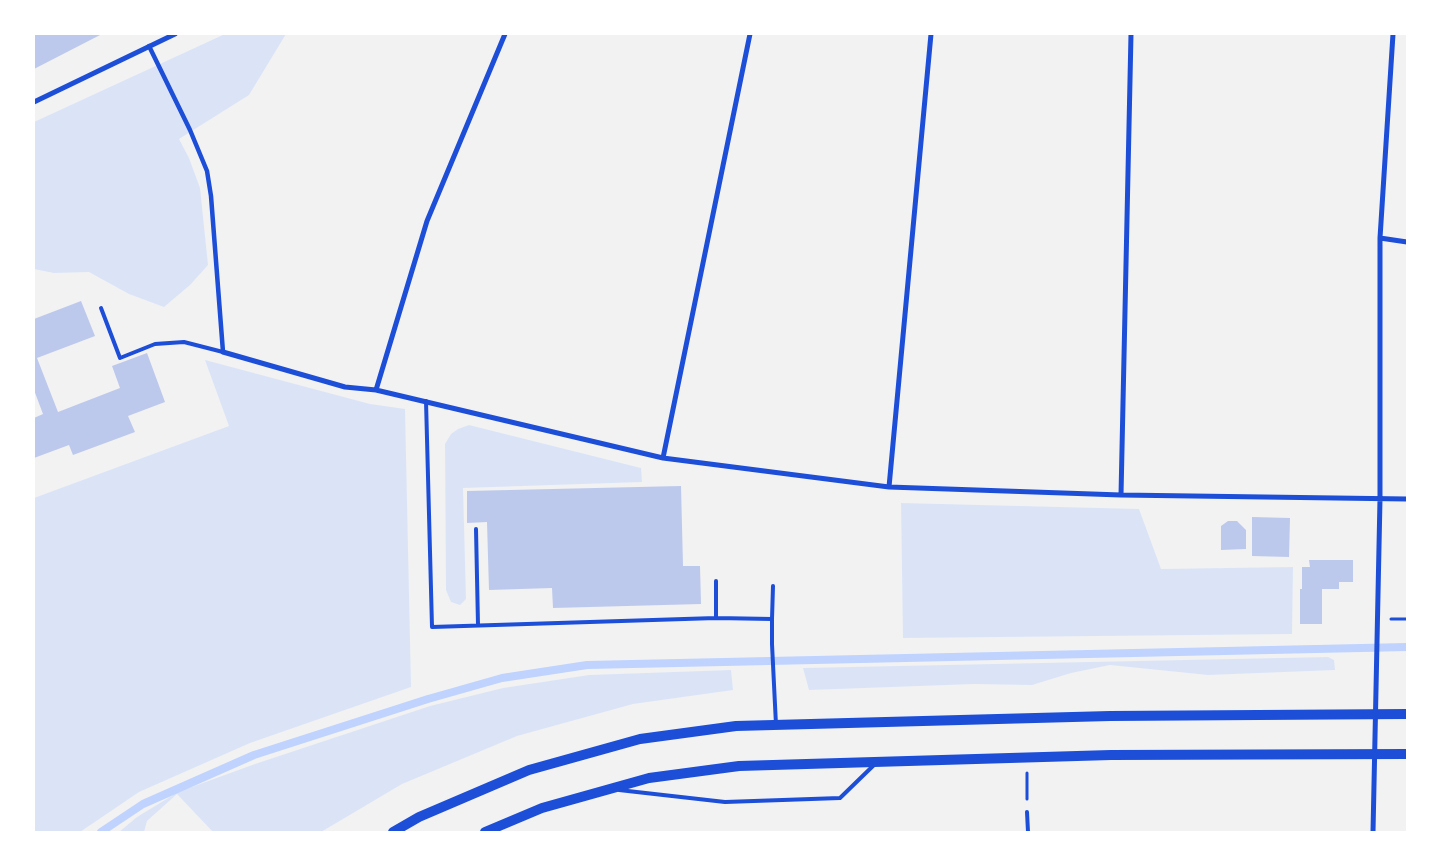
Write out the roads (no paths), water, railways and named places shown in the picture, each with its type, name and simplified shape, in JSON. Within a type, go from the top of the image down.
[{"type":"main road","points":[[393,832],[419,817],[529,770],[640,739],[736,726],[1110,716],[1407,714]]},
{"type":"main road","points":[[485,832],[542,808],[649,778],[739,766],[1111,755],[1407,754]]},
{"type":"street","points":[[34,102],[175,34]]},
{"type":"street","points":[[376,390],[427,222],[505,34]]},
{"type":"street","points":[[663,458],[750,34]]},
{"type":"street","points":[[889,487],[931,34]]},
{"type":"street","points":[[1121,495],[1132,34]]},
{"type":"street","points":[[1373,832],[1374,755],[1377,715],[1380,499],[1380,238],[1393,34]]},
{"type":"street","points":[[149,46],[190,130],[207,171],[211,196],[223,352],[345,388],[376,390],[426,401],[663,458],[889,487],[1121,495],[1407,499]]},
{"type":"street","points":[[1380,238],[1407,242]]},
{"type":"lane","points":[[101,308],[120,358],[155,344],[184,342],[223,352]]},
{"type":"lane","points":[[426,401],[432,627],[716,618],[772,619]]},
{"type":"lane","points":[[476,529],[478,625]]},
{"type":"lane","points":[[716,581],[716,618]]},
{"type":"lane","points":[[772,586],[772,644],[776,725]]},
{"type":"lane","points":[[609,789],[725,802],[840,798],[877,762]]},
{"type":"lane","points":[[1027,812],[1028,832]]},
{"type":"waterway","points":[[101,832],[143,804],[254,755],[428,699],[502,678],[587,665],[1407,647]]}]
